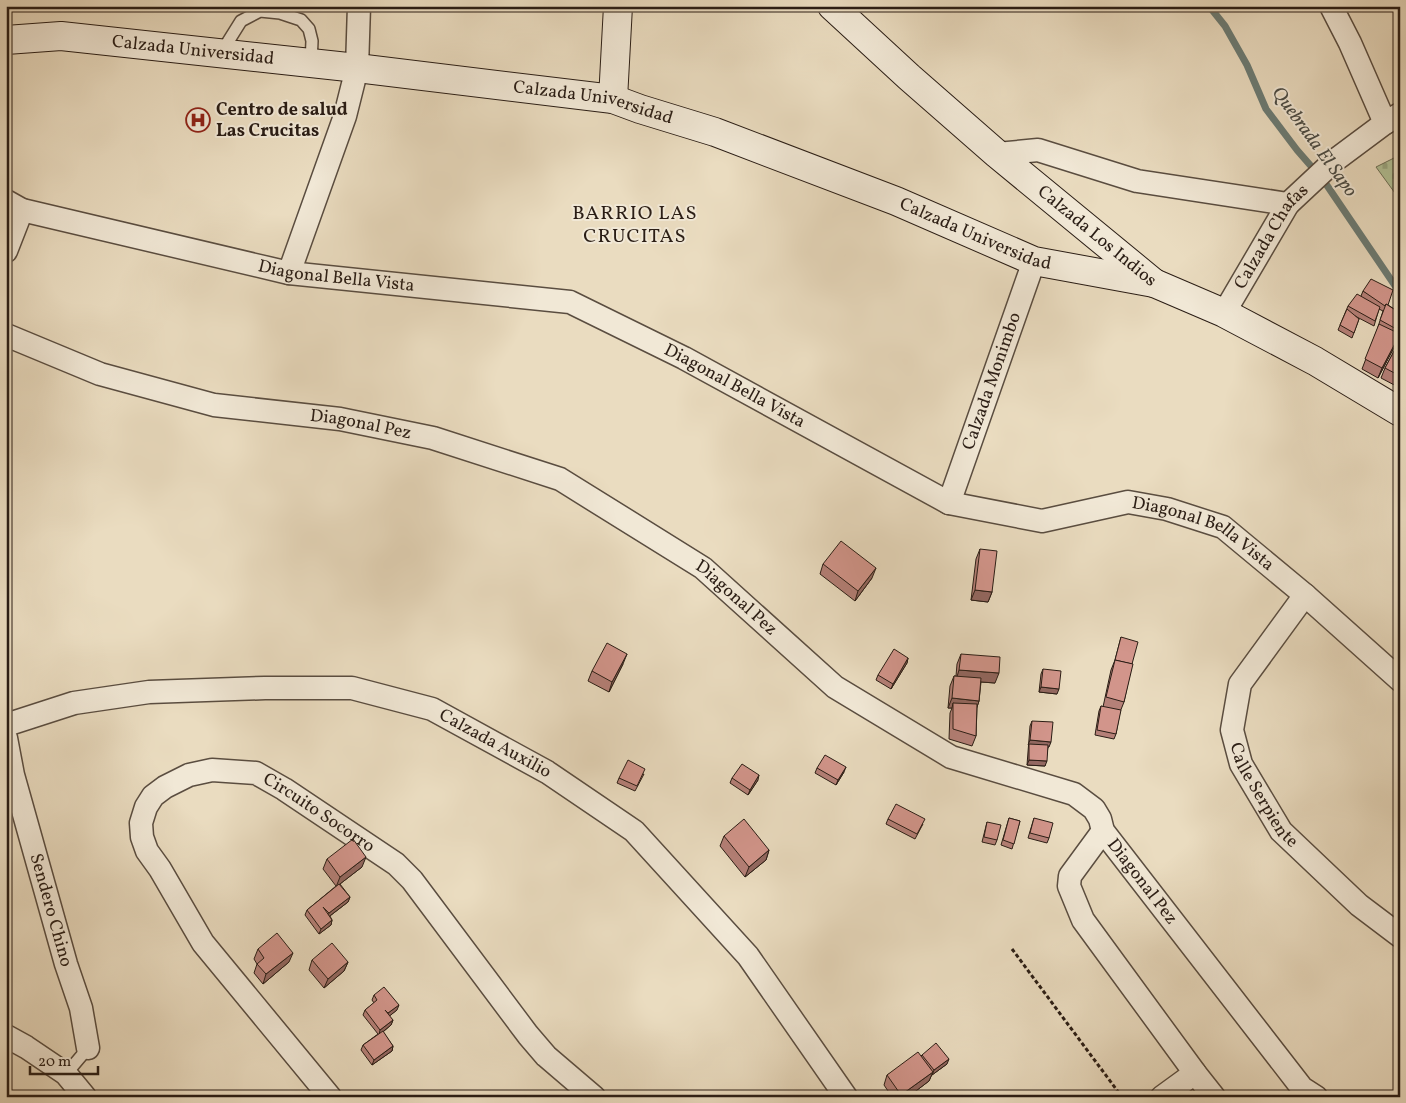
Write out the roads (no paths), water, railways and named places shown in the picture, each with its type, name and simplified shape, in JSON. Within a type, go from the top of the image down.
[{"type":"street","points":[[289,273],[345,116],[357,68],[359,6]]},
{"type":"street","points":[[613,99],[618,6]]},
{"type":"street","name":"Calzada Los Indios","points":[[832,6],[909,77],[998,154],[1154,282],[1224,313],[1315,361],[1400,412]]},
{"type":"street","points":[[1331,6],[1392,118]]},
{"type":"street","name":"Calzada Universidad","points":[[6,40],[61,36],[311,62],[613,99],[715,132],[896,201],[1034,261],[1154,282]]},
{"type":"street","name":"Calzada Chafas","points":[[1224,313],[1288,204],[1334,161],[1392,118]]},
{"type":"street","points":[[998,154],[1038,150],[1136,181],[1288,204]]},
{"type":"street","points":[[6,251],[14,205]]},
{"type":"street","name":"Diagonal Bella Vista","points":[[14,205],[289,273],[570,302],[684,358],[949,503],[1042,521],[1128,502],[1167,509],[1223,527],[1305,595],[1400,680]]},
{"type":"street","name":"Calzada Monimbo","points":[[949,503],[1034,261]]},
{"type":"street","name":"Diagonal Pez","points":[[6,335],[100,374],[214,405],[340,419],[432,438],[560,479],[703,568],[835,687],[951,757],[1074,794],[1094,809],[1100,819],[1103,831],[1302,1088],[1316,1097]]},
{"type":"street","name":"Calle Serpiente","points":[[1305,595],[1240,684],[1232,730],[1241,764],[1281,831],[1359,905],[1400,936]]},
{"type":"street","name":"Calzada Auxilio","points":[[6,725],[74,703],[149,692],[256,688],[352,688],[432,709],[548,772],[634,831],[748,956],[846,1097]]},
{"type":"street","name":"Sendero Chino","points":[[6,738],[12,775],[66,964],[81,1008],[88,1048]]},
{"type":"street","name":"Circuito Socorro","points":[[330,1097],[203,943],[160,869],[147,851],[142,838],[141,822],[146,807],[154,796],[165,787],[189,775],[212,770],[256,773],[284,789],[396,864],[412,880],[528,1035],[546,1056],[594,1097]]},
{"type":"street","points":[[1103,831],[1070,876],[1069,886],[1083,920],[1214,1097]]},
{"type":"street","points":[[6,1036],[26,1046],[66,1074],[85,1097]]},
{"type":"street","points":[[1162,1097],[1194,1072]]},
{"type":"lane","points":[[221,53],[241,21],[260,11],[280,13],[301,20],[309,29],[312,41],[311,62]]},
{"type":"lane","name":"Sendero Chino","points":[[66,1074],[88,1048]]},
{"type":"waterway","name":"Quebrada El Sapo","points":[[1209,6],[1225,26],[1247,65],[1266,109],[1297,150],[1324,181],[1400,293]]},
{"type":"place","name":"Centro de salud Las Crucitas","points":[[198,120]]},
{"type":"district","name":"BARRIO LAS CRUCITAS","points":[[635,226]]}]
